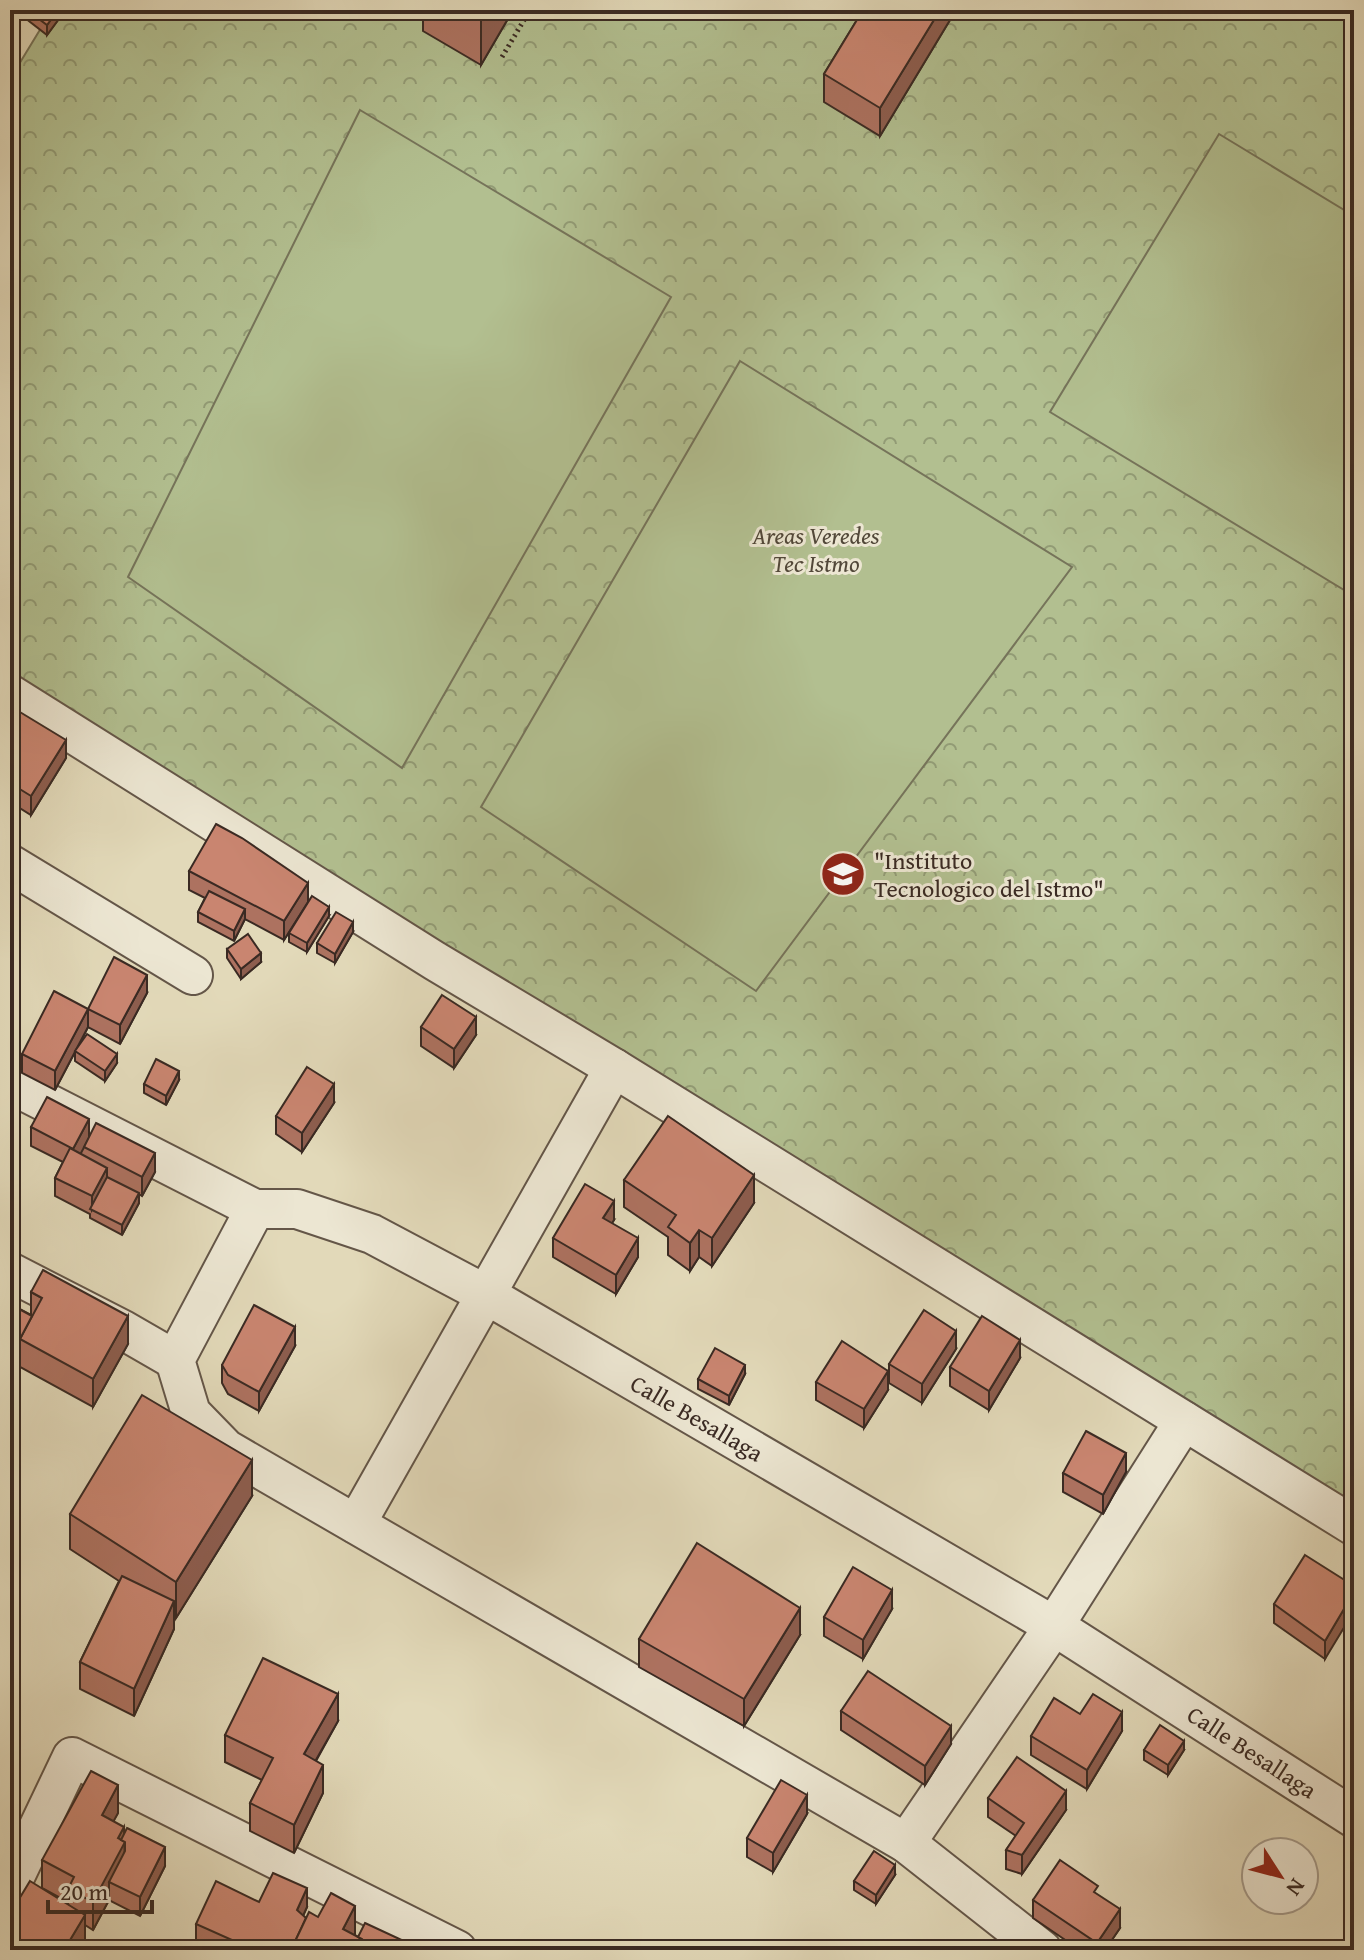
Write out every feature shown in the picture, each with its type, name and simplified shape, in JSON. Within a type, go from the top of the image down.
[{"type":"street","points":[[10,694],[435,961],[614,1068],[1354,1526]]},
{"type":"street","points":[[10,864],[193,975]]},
{"type":"street","points":[[356,1524],[614,1068]]},
{"type":"street","name":"Calle Besallaga","points":[[10,1084],[255,1209],[297,1209],[372,1234],[485,1294],[1054,1626],[1354,1818]]},
{"type":"street","points":[[175,1360],[255,1209]]},
{"type":"street","points":[[10,1272],[175,1360],[191,1413],[226,1449],[906,1843],[1042,1950]]},
{"type":"street","points":[[906,1843],[1054,1626],[1184,1421]]},
{"type":"street","points":[[10,1887],[72,1757],[457,1950]]},
{"type":"path","points":[[502,57],[530,10]]},
{"type":"green space","name":"Areas Veredes Tec Istmo","points":[[52,10],[1354,10],[1354,1523],[10,679],[10,79]]},
{"type":"green space","points":[[360,110],[671,297],[402,768],[128,577]]},
{"type":"green space","points":[[1219,134],[1354,216],[1354,596],[1050,412]]},
{"type":"green space","points":[[740,361],[1072,567],[756,991],[481,807]]},
{"type":"building","points":[[27,10],[58,10],[47,25]]},
{"type":"building","points":[[863,10],[940,10],[880,108],[824,74]]},
{"type":"building","points":[[10,706],[66,740],[31,796],[10,783]]},
{"type":"building","points":[[216,824],[308,883],[284,921],[189,871]]},
{"type":"building","points":[[10,871],[17,874],[10,888]]},
{"type":"building","points":[[209,891],[245,909],[234,931],[198,912]]},
{"type":"building","points":[[312,896],[329,907],[307,943],[289,933]]},
{"type":"building","points":[[336,912],[353,922],[335,954],[317,943]]},
{"type":"building","points":[[248,934],[261,953],[241,969],[227,949]]},
{"type":"building","points":[[114,957],[147,975],[120,1025],[88,1009]]},
{"type":"building","points":[[54,991],[88,1009],[55,1071],[22,1054]]},
{"type":"building","points":[[442,995],[476,1017],[454,1049],[421,1027]]},
{"type":"building","points":[[87,1034],[117,1054],[105,1071],[75,1051]]},
{"type":"building","points":[[156,1059],[179,1071],[166,1096],[144,1084]]},
{"type":"building","points":[[307,1067],[334,1084],[302,1133],[276,1116]]},
{"type":"building","points":[[47,1097],[89,1119],[73,1149],[31,1127]]},
{"type":"building","points":[[668,1116],[754,1175],[712,1238],[699,1230],[690,1243],[668,1227],[676,1215],[624,1180]]},
{"type":"building","points":[[96,1123],[155,1153],[142,1177],[84,1147]]},
{"type":"building","points":[[70,1148],[107,1168],[92,1196],[55,1178]]},
{"type":"building","points":[[107,1177],[139,1193],[122,1225],[90,1209]]},
{"type":"building","points":[[10,1180],[18,1184],[10,1199]]},
{"type":"building","points":[[585,1184],[614,1201],[603,1218],[638,1238],[616,1275],[553,1238]]},
{"type":"building","points":[[43,1270],[128,1316],[93,1379],[20,1339],[42,1298],[31,1292]]},
{"type":"building","points":[[10,1304],[32,1316],[14,1355],[10,1352]]},
{"type":"building","points":[[254,1305],[295,1327],[259,1392],[228,1375],[222,1365]]},
{"type":"building","points":[[924,1310],[956,1331],[922,1384],[889,1364]]},
{"type":"building","points":[[982,1316],[1020,1340],[989,1391],[950,1367]]},
{"type":"building","points":[[842,1341],[888,1371],[864,1409],[816,1382]]},
{"type":"building","points":[[715,1348],[745,1365],[729,1396],[698,1379]]},
{"type":"building","points":[[142,1395],[252,1460],[176,1582],[70,1514]]},
{"type":"building","points":[[1086,1431],[1126,1453],[1103,1495],[1063,1473]]},
{"type":"building","points":[[697,1543],[800,1608],[744,1699],[639,1639]]},
{"type":"building","points":[[1305,1555],[1354,1586],[1354,1592],[1325,1641],[1274,1604]]},
{"type":"building","points":[[853,1567],[892,1590],[863,1640],[824,1617]]},
{"type":"building","points":[[122,1576],[174,1601],[134,1689],[80,1662]]},
{"type":"building","points":[[263,1658],[338,1694],[304,1754],[323,1765],[294,1825],[250,1803],[273,1758],[225,1735]]},
{"type":"building","points":[[868,1671],[951,1726],[925,1766],[841,1711]]},
{"type":"building","points":[[1093,1694],[1122,1712],[1087,1770],[1031,1736],[1054,1698],[1080,1714]]},
{"type":"building","points":[[1160,1725],[1184,1741],[1168,1765],[1144,1750]]},
{"type":"building","points":[[1017,1757],[1066,1791],[1022,1855],[1006,1850],[1024,1823],[988,1798]]},
{"type":"building","points":[[91,1771],[118,1785],[102,1815],[124,1827],[118,1838],[125,1842],[93,1902],[68,1889],[74,1877],[42,1860]]},
{"type":"building","points":[[781,1780],[807,1795],[773,1853],[747,1838]]},
{"type":"building","points":[[127,1828],[165,1847],[140,1897],[109,1882],[125,1851],[125,1842],[121,1840]]},
{"type":"building","points":[[874,1851],[895,1865],[876,1895],[854,1881]]},
{"type":"building","points":[[1060,1860],[1098,1886],[1094,1892],[1120,1909],[1097,1943],[1033,1900]]},
{"type":"building","points":[[273,1873],[307,1888],[297,1910],[306,1918],[291,1950],[233,1950],[228,1948],[232,1940],[196,1924],[216,1881],[259,1902]]},
{"type":"building","points":[[30,1881],[85,1915],[64,1950],[10,1950],[10,1914]]},
{"type":"building","points":[[331,1893],[355,1906],[343,1929],[362,1939],[356,1950],[291,1950],[309,1912],[318,1917]]},
{"type":"building","points":[[365,1923],[406,1942],[403,1950],[360,1950],[362,1939],[358,1937]]},
{"type":"building","points":[[129,1944],[142,1950],[126,1950]]},
{"type":"place","name":"\"Instituto Tecnologico del Istmo\"","points":[[843,874]]}]
